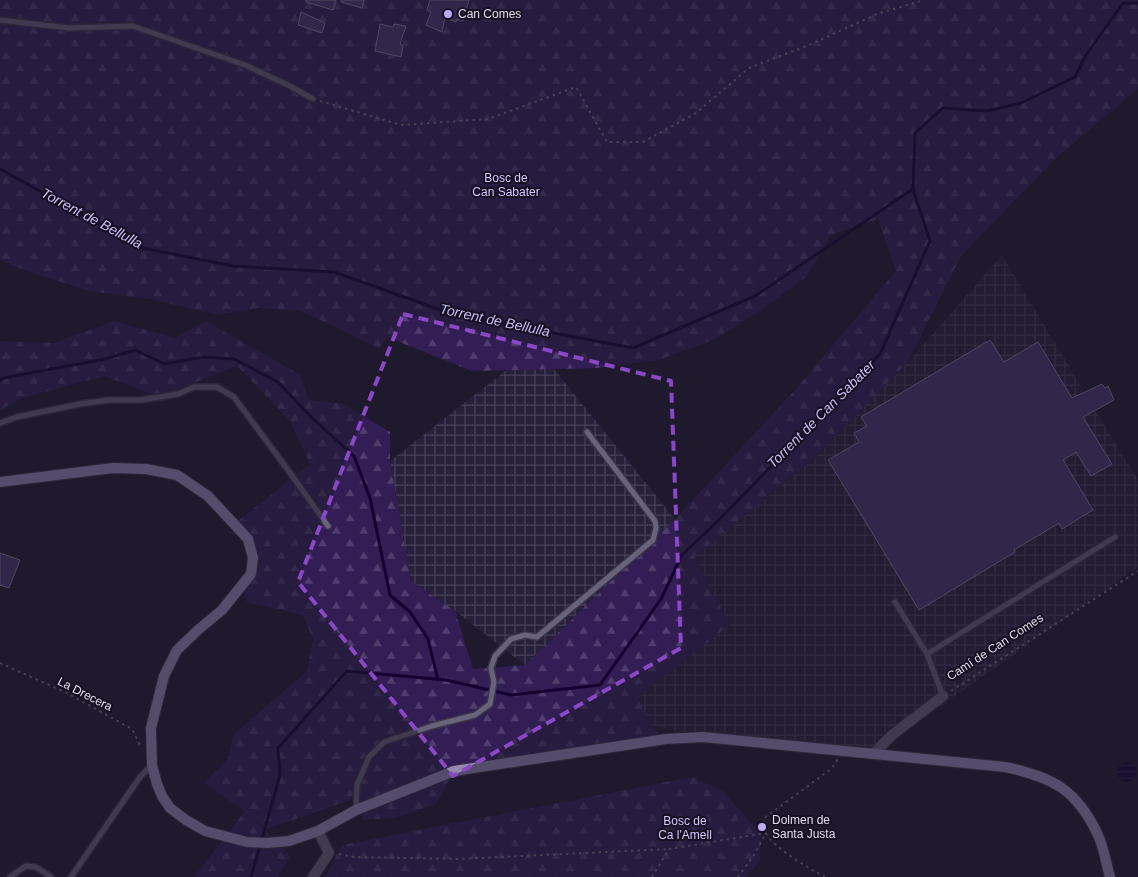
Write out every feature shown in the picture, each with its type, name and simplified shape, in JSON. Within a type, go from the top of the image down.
[{"type":"main road","points":[[0,482],[113,468],[146,469],[177,475],[208,496],[248,539],[253,558],[251,574],[222,610],[177,650],[164,676],[151,728],[152,765],[162,796],[170,808],[205,831],[247,842],[289,841],[318,831],[356,810],[454,771],[666,740],[703,737],[1005,767],[1031,772],[1059,785],[1080,804],[1098,837],[1110,877]]},
{"type":"street","name":"Camí de Can Comes","points":[[873,754],[892,735],[942,696]]},
{"type":"street","points":[[313,877],[329,853],[318,831]]},
{"type":"lane","points":[[0,20],[69,28],[133,26],[245,65],[288,85],[312,99]]},
{"type":"lane","points":[[0,423],[17,417],[80,404],[109,400],[141,400],[178,394],[194,387],[216,387],[234,397],[328,526]]},
{"type":"lane","points":[[356,810],[357,785],[369,757],[384,742],[432,726],[475,716],[490,704],[494,682],[491,668],[495,656],[511,639],[525,634],[537,637],[653,540],[656,528],[654,521],[587,432]]},
{"type":"lane","points":[[927,654],[1115,537]]},
{"type":"lane","points":[[895,602],[927,654],[942,696]]},
{"type":"lane","points":[[70,877],[140,778],[152,765]]},
{"type":"lane","points":[[10,877],[26,866],[36,867],[51,877]]},
{"type":"path","points":[[312,99],[401,125],[488,119],[576,87],[607,142],[643,142],[696,113],[749,68],[877,14],[924,0]]},
{"type":"path","name":"Camí de Can Comes","points":[[942,696],[1138,571]]},
{"type":"path","name":"La Drecera","points":[[0,663],[67,693],[132,729],[143,751]]},
{"type":"path","points":[[825,877],[790,856],[766,833],[763,819],[831,770],[843,751]]},
{"type":"path","points":[[329,853],[354,857],[459,859],[669,849],[766,833]]},
{"type":"path","points":[[738,877],[754,855],[766,833]]},
{"type":"path","points":[[652,877],[669,849]]},
{"type":"highlighted area","points":[[403,314],[671,381],[681,648],[453,776],[298,582]]},
{"type":"shaded area","points":[[1002,255],[1138,480],[1138,567],[873,754],[703,737],[650,725],[638,697],[729,625],[694,557],[814,458],[907,363]]},
{"type":"shaded area","points":[[536,347],[675,519],[525,665],[455,611],[411,581],[390,461]]},
{"type":"shaded area","points":[[1123,762],[1131,762],[1137,768],[1137,776],[1131,782],[1123,782],[1117,776],[1117,768]]},
{"type":"green space","name":"Bosc de Can Sabater","points":[[0,0],[1138,0],[1138,89],[1055,159],[961,256],[907,363],[814,458],[694,557],[730,625],[638,697],[650,725],[666,739],[454,771],[436,804],[395,818],[363,820],[357,786],[350,800],[267,829],[251,816],[290,856],[278,877],[194,877],[245,811],[204,783],[228,759],[233,735],[307,671],[313,639],[303,615],[247,602],[242,586],[251,574],[248,539],[234,524],[310,464],[290,421],[237,366],[159,397],[104,376],[22,398],[0,410],[0,341],[54,343],[114,321],[175,338],[206,321],[300,375],[309,400],[344,404],[390,432],[390,461],[411,581],[455,611],[473,669],[525,665],[675,519],[795,390],[896,271],[878,219],[831,235],[806,277],[764,308],[715,339],[659,360],[598,368],[472,371],[387,337],[379,349],[332,325],[299,311],[257,308],[216,315],[155,300],[90,291],[32,273],[0,260]],"holes":[[[382,745],[360,781],[369,757]]]},
{"type":"green space","name":"Bosc de Ca l'Amell","points":[[692,777],[723,791],[761,834],[760,861],[746,877],[325,877],[342,845]]},
{"type":"building","points":[[306,0],[336,0],[333,10],[306,2]]},
{"type":"building","points":[[341,0],[364,0],[362,8],[341,2]]},
{"type":"building","name":"Can Comes","points":[[430,0],[469,0],[463,21],[457,19],[456,22],[445,18],[442,32],[426,25],[431,12],[427,10]]},
{"type":"building","points":[[301,12],[325,23],[322,33],[298,25]]},
{"type":"building","points":[[380,24],[393,27],[394,24],[406,26],[400,44],[403,46],[401,57],[375,51]]},
{"type":"building","points":[[990,340],[1004,362],[1038,342],[1072,398],[1102,384],[1105,388],[1108,386],[1114,400],[1083,417],[1112,464],[1091,476],[1076,452],[1063,460],[1093,510],[1062,529],[1059,523],[919,610],[828,460],[859,442],[854,433],[867,426],[861,417]]},
{"type":"building","points":[[0,553],[20,560],[9,588],[0,585]]},
{"type":"waterway","name":"Torrent de Can Sabater","points":[[251,877],[280,775],[278,748],[347,671],[446,680],[511,695],[600,685],[661,599],[682,555],[724,515],[880,354],[930,241],[913,189],[915,133],[943,108],[986,111],[1021,103],[1075,77],[1086,55],[1123,3],[1138,3]]},
{"type":"waterway","name":"Torrent de Bellulla","points":[[0,169],[143,248],[233,266],[334,272],[449,313],[633,348],[755,296],[913,189]]},
{"type":"waterway","points":[[0,380],[105,359],[135,350],[165,364],[203,357],[234,359],[278,382],[312,418],[354,456],[370,498],[390,595],[410,612],[428,639],[438,680]]},
{"type":"place","name":"Can Comes","points":[[448,14]]},
{"type":"place","name":"Dolmen de Santa Justa","points":[[762,827]]}]
